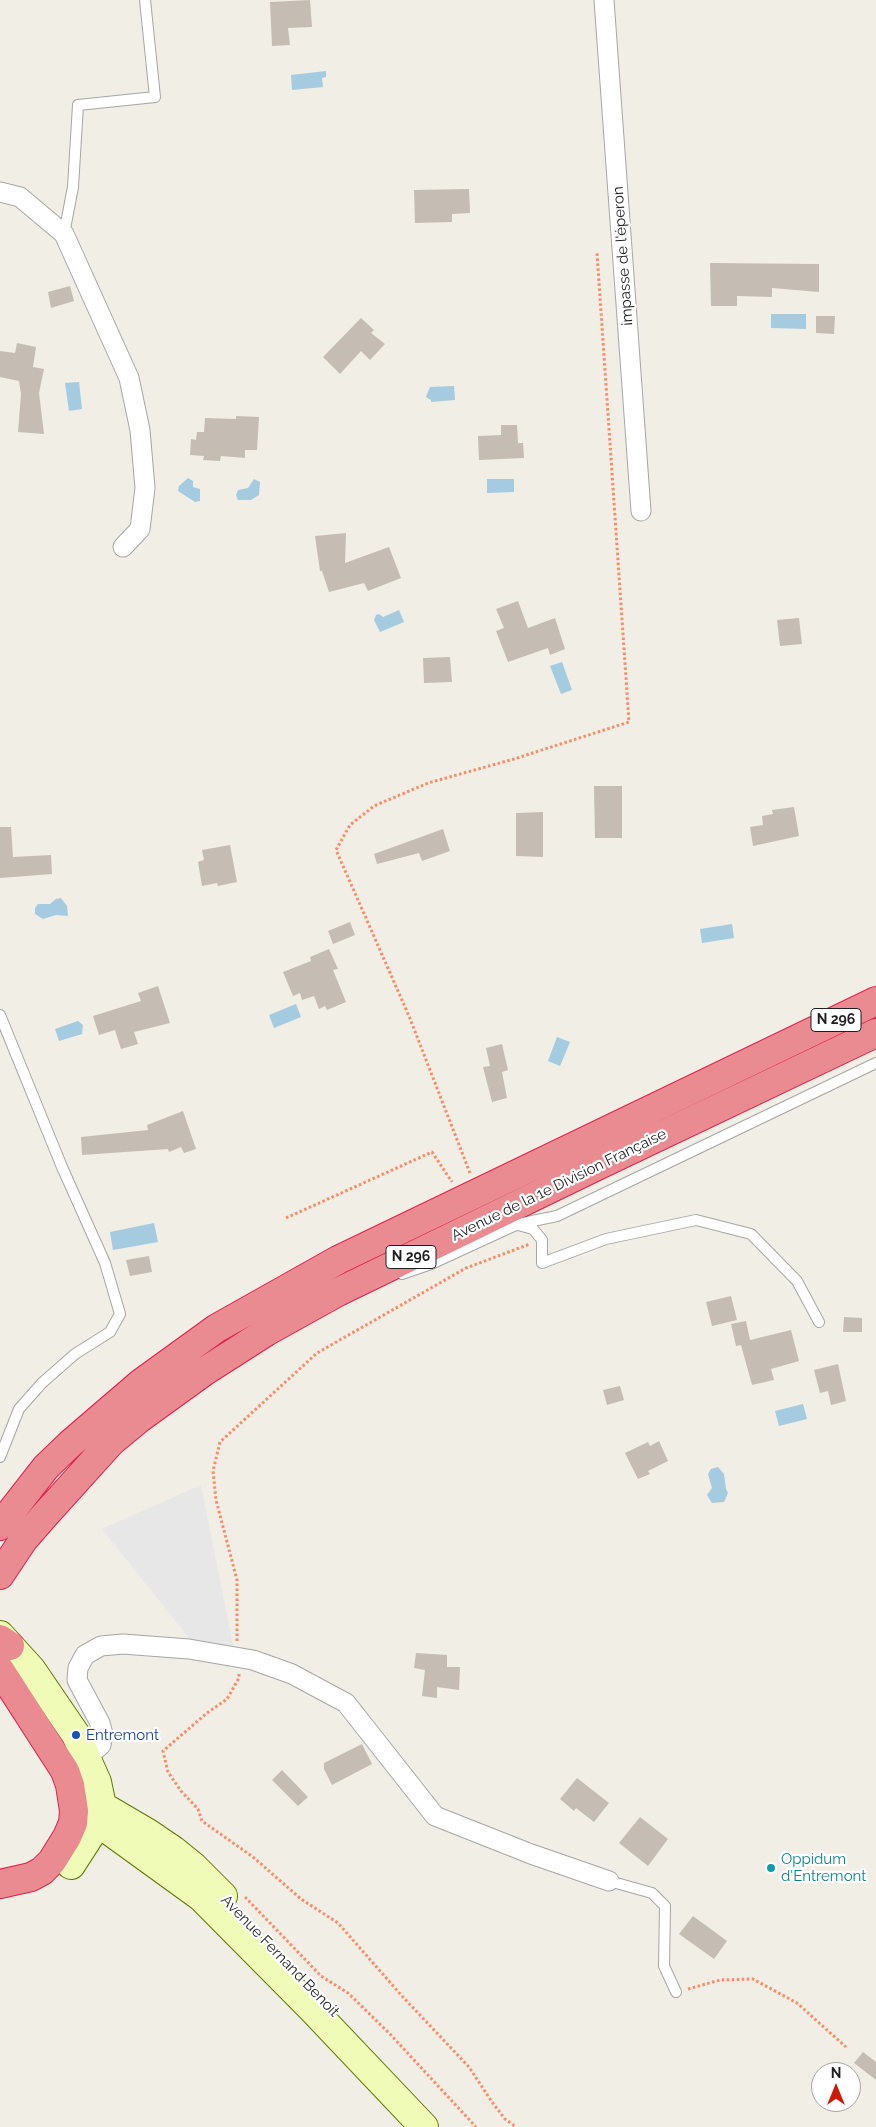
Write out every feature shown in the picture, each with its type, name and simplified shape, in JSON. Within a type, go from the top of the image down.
[{"type":"highway","name":"Avenue de la 1e Division Française","points":[[0,1526],[46,1467],[141,1383],[217,1328],[338,1260],[876,1001]]},
{"type":"highway","name":"Avenue de la 1e Division Française","points":[[3,1570],[24,1539],[86,1468],[140,1418],[205,1371],[266,1332],[314,1306],[579,1174],[876,1033]]},
{"type":"highway","points":[[0,1513],[46,1467]]},
{"type":"highway","points":[[0,1884],[31,1877],[42,1871],[52,1861],[67,1837],[73,1823],[89,1812],[70,1786],[65,1771],[2,1651]]},
{"type":"highway","points":[[0,1899],[22,1895],[35,1889],[71,1865]]},
{"type":"main road","points":[[2,1651],[31,1669],[76,1735],[97,1782],[89,1812],[91,1834],[71,1865]]},
{"type":"main road","name":"Avenue Fernand Benoit","points":[[89,1812],[200,1897],[313,2010],[424,2127]]},
{"type":"main road","name":"Avenue Fernand Benoit","points":[[89,1812],[148,1833],[194,1867],[283,1955],[442,2127]]},
{"type":"main road","points":[[71,1865],[97,1853],[111,1850],[147,1858]]},
{"type":"street","name":"impasse de l'éperon","points":[[604,0],[641,511]]},
{"type":"street","points":[[0,192],[20,197],[64,234],[129,378],[140,430],[145,488],[140,529],[123,547]]},
{"type":"street","points":[[87,1756],[101,1745],[103,1734],[100,1724],[77,1680],[78,1668],[85,1655],[101,1646],[123,1644],[189,1649],[252,1660],[292,1674],[346,1703],[435,1816],[531,1854],[609,1881]]},
{"type":"lane","points":[[64,234],[73,187],[78,105],[155,97],[145,0]]},
{"type":"lane","points":[[0,1015],[62,1168],[105,1263],[120,1314],[110,1332],[75,1354],[42,1383],[19,1409],[0,1457]]},
{"type":"lane","points":[[314,1306],[431,1264],[518,1224],[557,1216],[876,1063]]},
{"type":"lane","points":[[518,1224],[533,1230],[542,1240],[542,1263],[606,1239],[696,1220],[751,1234],[797,1281],[819,1322]]},
{"type":"lane","points":[[609,1881],[652,1893],[665,1906],[664,1966],[676,1992]]},
{"type":"path","points":[[471,1196],[409,1016],[336,850],[350,825],[374,806],[383,802],[428,783],[514,759],[629,722],[597,253]]},
{"type":"path","points":[[286,1218],[432,1152],[471,1196]]},
{"type":"path","points":[[516,2127],[506,2119],[492,2102],[468,2067],[338,1923],[302,1898],[253,1857],[202,1821],[198,1809],[181,1791],[168,1772],[163,1751],[207,1713],[227,1699],[239,1678],[237,1658],[237,1580],[216,1500],[213,1471],[220,1442],[316,1353],[466,1268],[542,1240]]},
{"type":"path","points":[[243,1896],[321,1976],[348,1993],[390,2034],[476,2127]]},
{"type":"path","points":[[676,1992],[720,1980],[753,1979],[797,2003],[846,2047]]},
{"type":"shaded area","points":[[201,1485],[234,1650],[193,1643],[102,1529]]},
{"type":"water","points":[[326,71],[326,77],[322,78],[323,87],[292,90],[291,75]]},
{"type":"water","points":[[771,314],[806,314],[806,329],[771,328]]},
{"type":"water","points":[[79,382],[82,409],[69,411],[65,383]]},
{"type":"water","points":[[454,386],[455,400],[431,402],[426,397],[430,387]]},
{"type":"water","points":[[188,478],[193,481],[193,487],[200,489],[200,501],[195,502],[178,491],[179,486]]},
{"type":"water","points":[[254,479],[260,482],[259,495],[251,500],[238,500],[236,495],[238,490],[248,488]]},
{"type":"water","points":[[487,479],[514,479],[514,492],[487,493]]},
{"type":"water","points":[[399,610],[404,622],[380,632],[374,620],[376,615],[379,614],[383,617]]},
{"type":"water","points":[[562,662],[572,690],[561,694],[550,666]]},
{"type":"water","points":[[61,898],[67,906],[68,916],[56,915],[43,919],[35,914],[35,908],[38,904],[50,904],[56,899]]},
{"type":"water","points":[[732,924],[734,938],[702,943],[700,929]]},
{"type":"water","points":[[296,1004],[301,1017],[274,1028],[269,1015]]},
{"type":"water","points":[[78,1021],[83,1025],[82,1034],[59,1041],[55,1029]]},
{"type":"water","points":[[557,1037],[570,1042],[560,1066],[548,1061]]},
{"type":"water","points":[[154,1223],[158,1242],[113,1250],[110,1232]]},
{"type":"water","points":[[803,1404],[807,1419],[779,1426],[775,1411]]},
{"type":"water","points":[[718,1467],[724,1474],[728,1493],[724,1502],[712,1503],[707,1495],[712,1488],[708,1474],[711,1469]]},
{"type":"building","points":[[310,0],[312,27],[288,28],[290,45],[272,46],[270,2]]},
{"type":"building","points":[[469,189],[470,213],[452,214],[452,222],[415,223],[414,190]]},
{"type":"building","points":[[710,263],[819,264],[819,292],[772,288],[772,297],[737,296],[737,306],[711,306]]},
{"type":"building","points":[[70,286],[74,301],[51,308],[48,292]]},
{"type":"building","points":[[816,316],[835,316],[834,334],[816,333]]},
{"type":"building","points":[[361,318],[374,330],[371,333],[385,344],[370,360],[361,351],[340,374],[323,357]]},
{"type":"building","points":[[17,343],[36,347],[33,367],[44,369],[39,393],[44,434],[18,432],[21,394],[19,381],[0,377],[0,351],[15,353]]},
{"type":"building","points":[[236,416],[259,417],[257,450],[245,450],[245,458],[221,456],[220,461],[203,460],[204,456],[190,455],[191,439],[196,440],[197,432],[204,432],[205,418],[236,419]]},
{"type":"building","points":[[501,425],[517,425],[518,443],[523,443],[524,458],[479,460],[478,436],[501,435]]},
{"type":"building","points":[[346,533],[345,563],[389,547],[401,578],[368,591],[364,583],[329,592],[322,571],[320,571],[315,536]]},
{"type":"building","points":[[518,601],[528,628],[555,618],[565,649],[550,655],[548,648],[508,662],[496,631],[504,628],[496,609]]},
{"type":"building","points":[[799,618],[802,644],[780,646],[777,620]]},
{"type":"building","points":[[450,657],[452,682],[424,683],[423,658]]},
{"type":"building","points":[[594,786],[622,786],[622,838],[595,838]]},
{"type":"building","points":[[794,807],[799,836],[753,846],[750,827],[763,825],[762,816],[773,814],[772,810]]},
{"type":"building","points":[[543,812],[543,857],[516,856],[516,813]]},
{"type":"building","points":[[0,827],[11,827],[13,857],[51,855],[52,874],[0,878]]},
{"type":"building","points":[[443,829],[450,851],[422,861],[419,853],[377,864],[374,854]]},
{"type":"building","points":[[230,845],[237,882],[218,886],[217,883],[202,886],[198,862],[204,860],[202,850]]},
{"type":"building","points":[[350,922],[355,935],[333,944],[328,931]]},
{"type":"building","points":[[329,949],[338,969],[333,970],[346,1002],[327,1010],[325,1006],[319,1009],[314,996],[302,1000],[300,993],[293,996],[283,972],[311,961],[310,957]]},
{"type":"building","points":[[158,986],[170,1023],[134,1032],[138,1044],[121,1049],[115,1030],[99,1035],[93,1016],[141,1001],[138,993]]},
{"type":"building","points":[[502,1044],[508,1070],[502,1072],[507,1098],[492,1102],[483,1067],[490,1066],[486,1048]]},
{"type":"building","points":[[183,1111],[196,1149],[184,1153],[181,1147],[169,1152],[168,1149],[82,1155],[81,1137],[148,1130],[147,1125]]},
{"type":"building","points":[[149,1256],[152,1272],[130,1276],[126,1260]]},
{"type":"building","points":[[731,1296],[737,1320],[712,1326],[706,1302]]},
{"type":"building","points":[[844,1317],[862,1318],[862,1332],[843,1332]]},
{"type":"building","points":[[746,1321],[750,1340],[791,1330],[799,1361],[771,1369],[774,1380],[752,1385],[741,1345],[736,1346],[731,1324]]},
{"type":"building","points":[[838,1364],[846,1401],[831,1405],[828,1391],[820,1393],[814,1370]]},
{"type":"building","points":[[620,1386],[624,1400],[607,1405],[603,1390]]},
{"type":"building","points":[[659,1441],[668,1461],[648,1471],[650,1474],[638,1479],[625,1453],[648,1442],[650,1446]]},
{"type":"building","points":[[416,1653],[447,1655],[447,1667],[460,1667],[459,1690],[437,1687],[437,1698],[422,1696],[425,1670],[414,1668]]},
{"type":"building","points":[[362,1744],[372,1764],[332,1785],[324,1769],[324,1763]]},
{"type":"building","points":[[282,1770],[308,1797],[298,1806],[272,1780]]},
{"type":"building","points":[[577,1778],[609,1803],[594,1822],[576,1808],[574,1811],[560,1799]]},
{"type":"building","points":[[640,1817],[668,1839],[648,1866],[619,1843]]},
{"type":"building","points":[[693,1916],[727,1941],[714,1959],[679,1934]]},
{"type":"building","points":[[863,2052],[876,2062],[876,2080],[861,2068],[861,2062],[855,2062]]},
{"type":"place","name":"Entremont","points":[[76,1735]]},
{"type":"place","name":"Oppidum d'Entremont","points":[[771,1868]]}]
